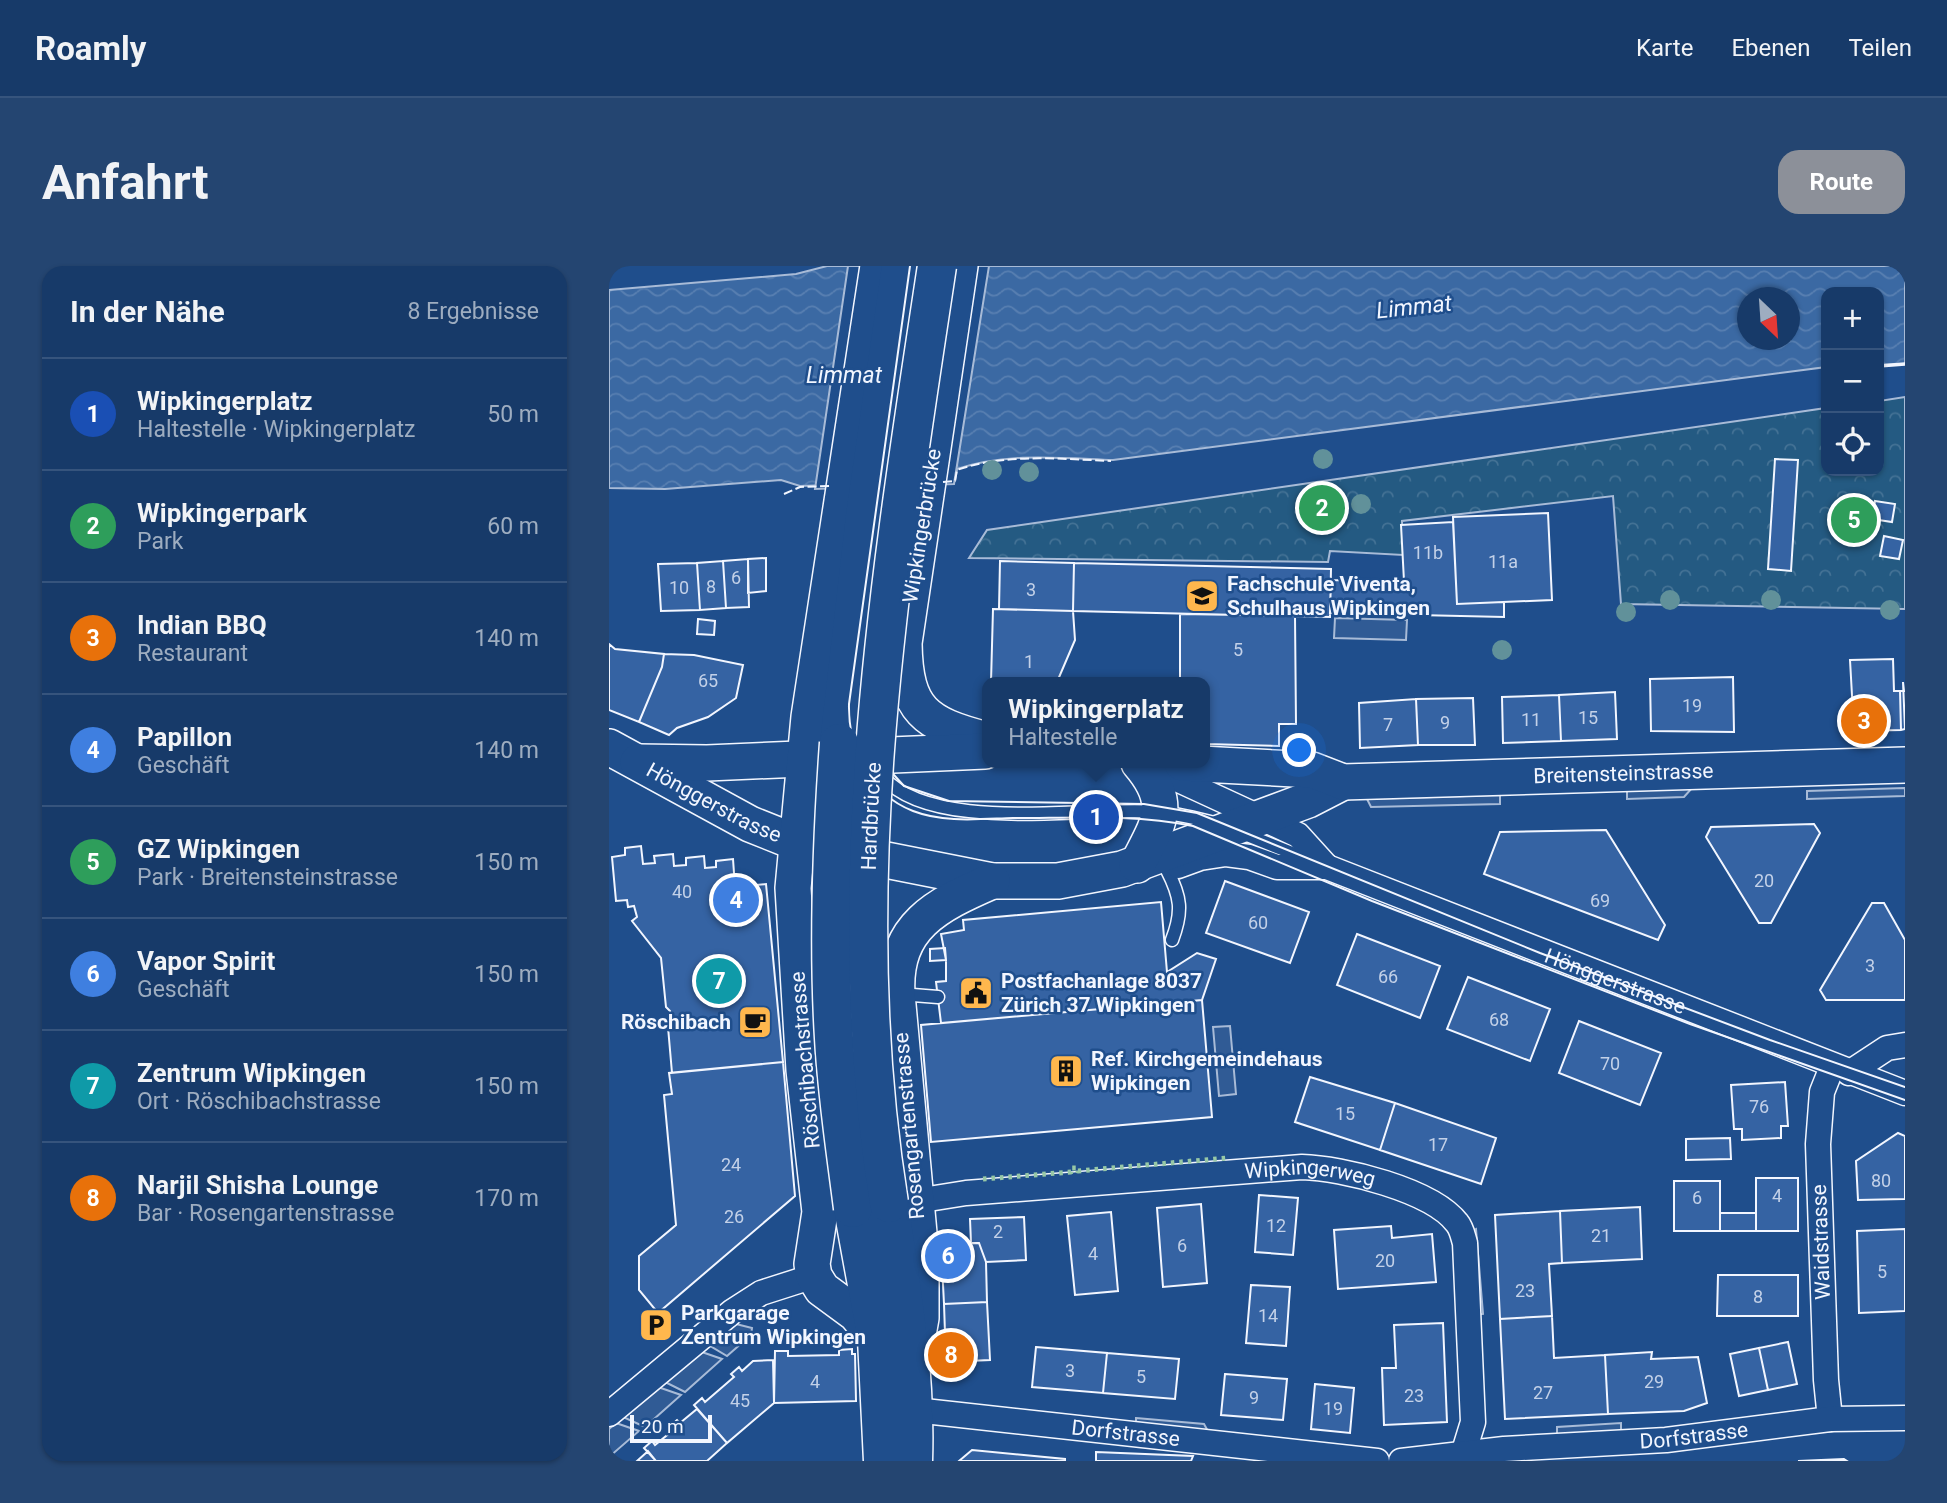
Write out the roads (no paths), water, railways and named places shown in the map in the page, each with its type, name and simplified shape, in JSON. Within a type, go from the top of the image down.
[{"type":"main road","name":"Hardbrücke","points":[[877,1339],[886,1204],[834,1037],[831,922],[835,799],[865,516],[901,266]]},
{"type":"main road","name":"Hardbrücke","points":[[915,1410],[912,1368],[877,1132],[868,1015],[866,881],[880,679],[937,266]]},
{"type":"main road","points":[[877,1339],[883,1461]]},
{"type":"main road","points":[[913,1461],[915,1410]]},
{"type":"street","points":[[804,758],[878,266]]},
{"type":"street","name":"Wipkingerbrücke","points":[[960,266],[904,642],[908,683],[919,708],[934,722],[982,738]]},
{"type":"street","name":"Hönggerstrasse","points":[[622,754],[707,763],[804,758],[863,746],[982,751]]},
{"type":"street","name":"Hönggerstrasse","points":[[622,754],[750,824],[808,826],[992,881]]},
{"type":"street","name":"Röschibachstrasse","points":[[804,758],[808,826],[794,927],[804,1070],[820,1212],[812,1264],[814,1276]]},
{"type":"street","points":[[1210,765],[1311,770],[1343,782]]},
{"type":"street","name":"Breitensteinstrasse","points":[[1343,782],[1905,765]]},
{"type":"street","points":[[1143,768],[1159,791],[1161,812],[1152,867]]},
{"type":"street","points":[[1149,768],[1243,822],[1299,835],[1327,867]]},
{"type":"street","points":[[1152,867],[1243,822],[1308,800],[1343,782]]},
{"type":"street","points":[[992,881],[1058,881],[1226,854],[1249,857],[1277,867],[1327,867]]},
{"type":"street","name":"Hönggerstrasse","points":[[1327,867],[1840,1070],[1905,1093]]},
{"type":"street","name":"Rosengartenstrasse","points":[[886,1204],[898,965],[904,943],[917,924],[959,895],[992,881]]},
{"type":"street","points":[[1840,1070],[1887,1048],[1905,1045]]},
{"type":"street","name":"Waidstrasse","points":[[1830,1419],[1824,1340],[1818,1144],[1822,1092],[1840,1070]]},
{"type":"street","name":"Wipkingerweg","points":[[886,1204],[966,1193],[1302,1167],[1348,1171],[1432,1201],[1459,1225],[1465,1243],[1473,1422],[1462,1457]]},
{"type":"street","points":[[609,1414],[733,1311],[761,1293],[814,1276],[822,1289],[856,1314],[877,1339]]},
{"type":"street","name":"Dorfstrasse","points":[[915,1410],[1208,1440],[1377,1461]]},
{"type":"street","name":"Dorfstrasse","points":[[1401,1461],[1666,1440],[1830,1419],[1905,1418]]},
{"type":"lane","name":"Wipkingerbrücke","points":[[858,706],[876,542]]},
{"type":"lane","points":[[808,826],[863,746],[891,786],[914,800],[953,810],[1161,812],[1243,822]]},
{"type":"lane","points":[[1152,867],[1181,901],[1179,921],[1172,940]]},
{"type":"lane","points":[[897,994],[938,997]]},
{"type":"water","name":"Limmat","points":[[827,266],[1905,266],[1905,364],[1884,365],[1884,287],[1821,287],[1821,368],[1113,460],[1034,457],[995,460],[957,469],[955,481],[800,486],[781,480],[665,489],[609,488],[609,290],[796,274]]},
{"type":"tram line","points":[[910,266],[849,704],[852,737],[857,753],[864,768],[884,793],[913,811],[949,819],[1103,818],[1193,826],[1372,901],[1690,1024],[1905,1100]]},
{"type":"tram line","points":[[924,266],[870,624],[864,702],[865,722],[875,754],[904,786],[949,801],[1144,804],[1197,813],[1540,953],[1770,1040],[1905,1087]]},
{"type":"place","name":"Wipkingerpark","points":[[1322,508]]},
{"type":"place","name":"GZ Wipkingen","points":[[1854,520]]},
{"type":"place","name":"Fachschule Viventa, Schulhaus Wipkingen","points":[[1202,596]]},
{"type":"place","name":"Indian BBQ","points":[[1864,721]]},
{"type":"place","name":"Wipkingerplatz","points":[[1096,817]]},
{"type":"place","name":"Papillon","points":[[736,900]]},
{"type":"place","name":"Zentrum Wipkingen","points":[[719,981]]},
{"type":"place","name":"Postfachanlage 8037 Zürich 37 Wipkingen","points":[[976,993]]},
{"type":"place","name":"Röschibach","points":[[755,1022]]},
{"type":"place","name":"Ref. Kirchgemeindehaus Wipkingen","points":[[1066,1071]]},
{"type":"place","name":"Vapor Spirit","points":[[948,1256]]},
{"type":"place","name":"Parkgarage Zentrum Wipkingen","points":[[656,1325]]},
{"type":"place","name":"Narjil Shisha Lounge","points":[[951,1355]]}]
